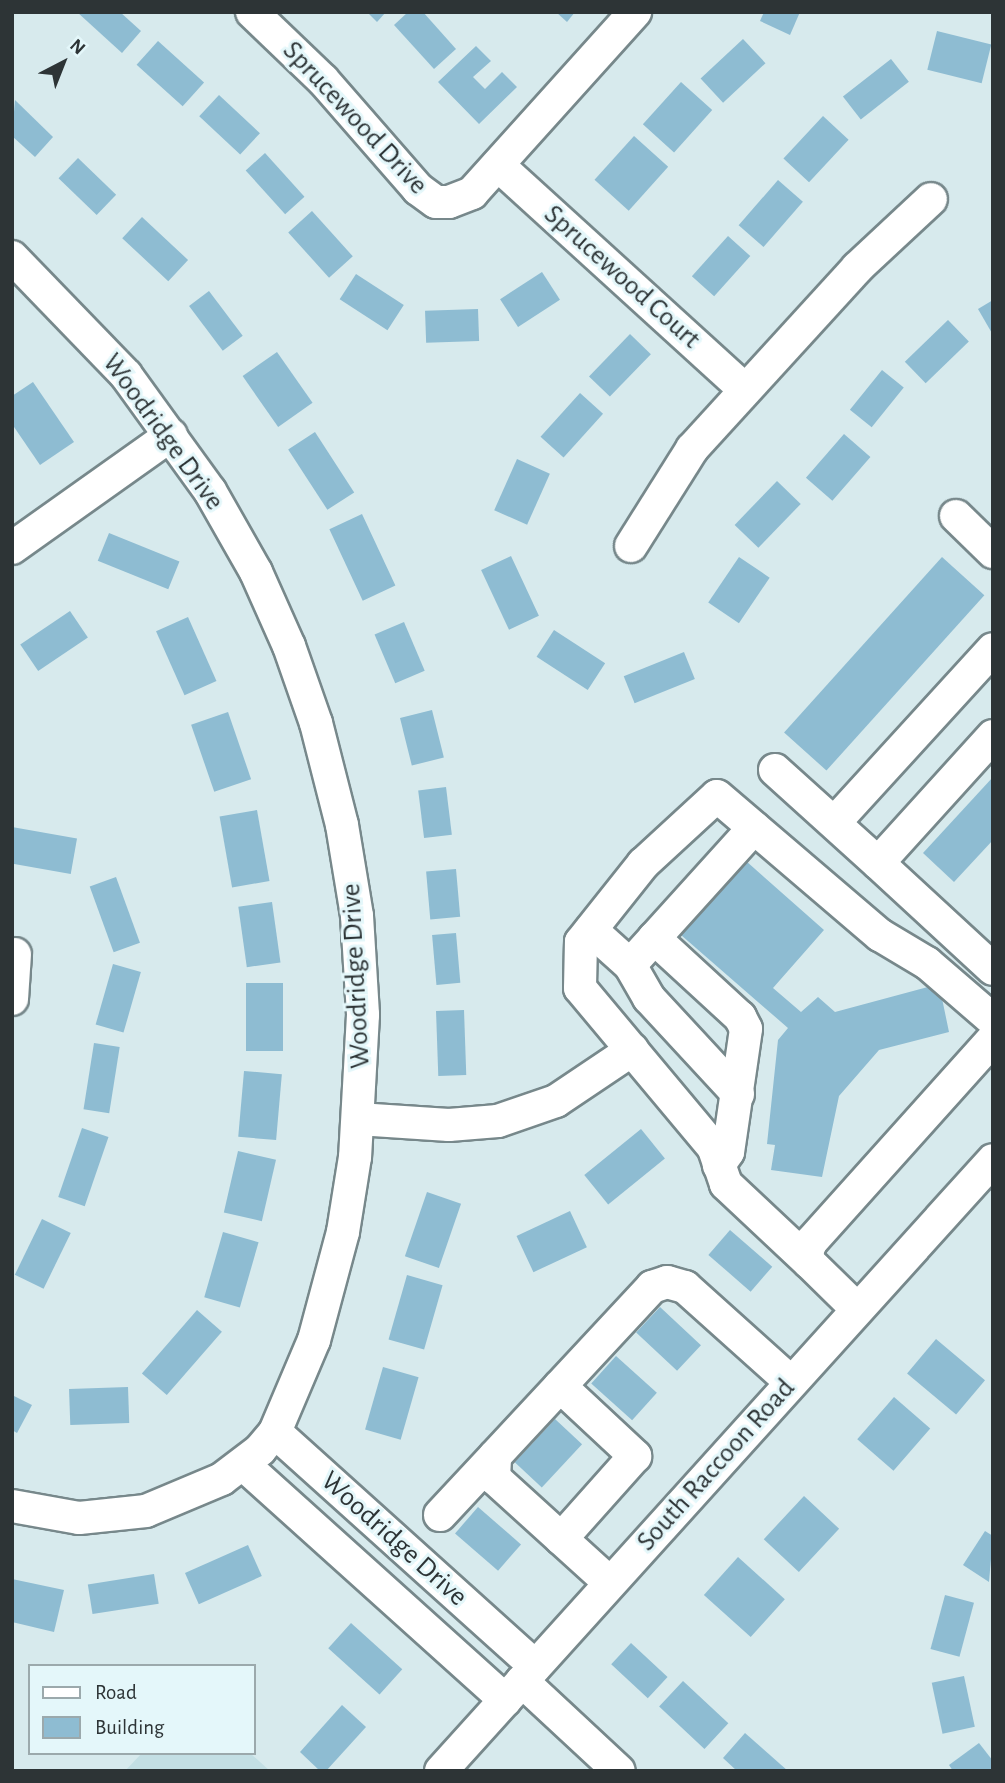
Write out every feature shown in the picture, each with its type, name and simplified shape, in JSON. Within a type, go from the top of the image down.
[{"type":"street","name":"Sprucewood Drive","points":[[252,12],[323,80],[429,198],[459,200],[472,193],[635,12]]},
{"type":"street","name":"Sprucewood Court","points":[[498,165],[745,390]]},
{"type":"street","points":[[631,546],[677,467],[856,268],[931,199]]},
{"type":"street","name":"Woodridge Drive","points":[[12,257],[126,375],[210,491],[256,572],[289,646],[316,723],[342,825],[357,916],[363,1015],[358,1119],[330,1285],[293,1396],[275,1432],[521,1683]]},
{"type":"street","points":[[12,548],[171,435]]},
{"type":"street","points":[[956,516],[993,552]]},
{"type":"street","points":[[835,822],[993,649]]},
{"type":"street","points":[[878,863],[993,736]]},
{"type":"street","points":[[775,770],[993,969]]},
{"type":"street","points":[[857,1309],[726,1184],[713,1147],[620,1059],[580,989],[581,942],[643,864],[717,796],[880,935],[927,963],[993,1020]]},
{"type":"street","points":[[630,965],[754,828]]},
{"type":"street","points":[[591,930],[630,965],[649,998],[738,1094]]},
{"type":"street","points":[[654,938],[740,1017],[747,1029],[728,1152],[719,1164]]},
{"type":"street","points":[[12,999],[15,954]]},
{"type":"street","points":[[809,1262],[807,1252],[811,1242],[993,1039]]},
{"type":"street","points":[[358,1119],[449,1125],[498,1121],[556,1101],[620,1059]]},
{"type":"street","name":"South Raccoon Road","points":[[441,1771],[993,1160]]},
{"type":"street","points":[[440,1516],[652,1287],[667,1282],[685,1287],[791,1382]]},
{"type":"street","points":[[560,1386],[635,1456],[561,1539]]},
{"type":"street","points":[[12,1506],[79,1518],[146,1511],[189,1496],[243,1464],[275,1432]]},
{"type":"street","points":[[495,1456],[494,1478],[610,1583]]},
{"type":"street","name":"Woodridge Drive","points":[[243,1464],[521,1683]]},
{"type":"street","points":[[521,1683],[619,1771]]},
{"type":"shaded area","points":[[140,1755],[252,1755],[270,1771],[125,1771]]},
{"type":"building","points":[[77,12],[120,12],[141,31],[122,53]]},
{"type":"building","points":[[367,12],[386,12],[377,22]]},
{"type":"building","points":[[408,12],[423,12],[456,49],[434,69],[394,25]]},
{"type":"building","points":[[556,12],[575,12],[567,22]]},
{"type":"building","points":[[764,12],[800,12],[790,35],[760,21]]},
{"type":"building","points":[[937,31],[991,45],[982,83],[927,70]]},
{"type":"building","points":[[743,39],[766,63],[723,103],[701,79]]},
{"type":"building","points":[[158,41],[204,82],[183,106],[137,65]]},
{"type":"building","points":[[476,46],[491,61],[473,77],[485,89],[502,72],[517,87],[479,124],[438,82]]},
{"type":"building","points":[[891,59],[909,82],[861,119],[843,97]]},
{"type":"building","points":[[681,82],[712,110],[674,152],[643,124]]},
{"type":"building","points":[[219,95],[260,133],[240,154],[199,116]]},
{"type":"building","points":[[15,100],[53,137],[35,157],[12,136]]},
{"type":"building","points":[[823,116],[849,140],[809,182],[783,158]]},
{"type":"building","points":[[634,136],[668,167],[629,211],[595,180]]},
{"type":"building","points":[[265,153],[304,197],[285,214],[246,170]]},
{"type":"building","points":[[78,158],[116,195],[97,215],[59,178]]},
{"type":"building","points":[[778,180],[803,202],[764,247],[739,225]]},
{"type":"building","points":[[312,211],[353,256],[329,278],[288,232]]},
{"type":"building","points":[[142,217],[188,260],[168,281],[122,238]]},
{"type":"building","points":[[728,236],[750,256],[714,296],[692,276]]},
{"type":"building","points":[[542,272],[560,300],[518,327],[500,299]]},
{"type":"building","points":[[356,274],[404,305],[387,330],[340,299]]},
{"type":"building","points":[[209,291],[243,336],[223,351],[189,306]]},
{"type":"building","points":[[993,300],[993,335],[978,309]]},
{"type":"building","points":[[478,309],[479,341],[426,343],[425,311]]},
{"type":"building","points":[[948,320],[969,342],[926,383],[905,362]]},
{"type":"building","points":[[630,334],[651,354],[610,397],[589,376]]},
{"type":"building","points":[[277,352],[313,403],[278,427],[243,376]]},
{"type":"building","points":[[882,370],[904,388],[872,427],[850,410]]},
{"type":"building","points":[[33,382],[74,442],[40,465],[12,424],[12,396]]},
{"type":"building","points":[[580,393],[603,414],[564,458],[541,437]]},
{"type":"building","points":[[315,432],[354,492],[327,510],[288,449]]},
{"type":"building","points":[[844,434],[870,457],[832,501],[806,478]]},
{"type":"building","points":[[517,459],[550,474],[527,525],[494,510]]},
{"type":"building","points":[[777,481],[801,504],[758,548],[735,525]]},
{"type":"building","points":[[362,514],[395,586],[363,601],[329,529]]},
{"type":"building","points":[[109,533],[179,561],[168,589],[98,561]]},
{"type":"building","points":[[511,556],[539,616],[509,630],[481,570]]},
{"type":"building","points":[[739,557],[770,578],[739,623],[708,603]]},
{"type":"building","points":[[942,557],[984,595],[826,771],[784,732]]},
{"type":"building","points":[[70,611],[88,638],[38,671],[20,645]]},
{"type":"building","points":[[188,617],[216,681],[184,695],[156,631]]},
{"type":"building","points":[[404,622],[425,671],[395,683],[375,635]]},
{"type":"building","points":[[554,630],[605,663],[588,690],[537,657]]},
{"type":"building","points":[[684,652],[695,679],[635,703],[624,676]]},
{"type":"building","points":[[432,710],[444,758],[412,766],[400,718]]},
{"type":"building","points":[[228,712],[251,779],[214,792],[191,725]]},
{"type":"building","points":[[993,777],[993,840],[954,882],[923,853]]},
{"type":"building","points":[[446,787],[452,835],[424,838],[418,790]]},
{"type":"building","points":[[257,810],[270,881],[232,888],[220,817]]},
{"type":"building","points":[[12,827],[77,838],[71,874],[12,864]]},
{"type":"building","points":[[746,861],[824,930],[773,988],[801,1012],[818,997],[835,1012],[939,984],[949,1032],[879,1050],[839,1096],[822,1177],[771,1170],[775,1145],[767,1144],[778,1040],[788,1028],[681,935]]},
{"type":"building","points":[[456,869],[460,917],[430,919],[426,872]]},
{"type":"building","points":[[116,877],[140,943],[114,952],[90,887]]},
{"type":"building","points":[[272,902],[280,962],[247,967],[238,907]]},
{"type":"building","points":[[456,933],[460,983],[436,985],[432,935]]},
{"type":"building","points":[[113,964],[141,972],[124,1033],[96,1025]]},
{"type":"building","points":[[246,983],[283,983],[283,1051],[246,1051]]},
{"type":"building","points":[[464,1010],[466,1075],[438,1076],[436,1011]]},
{"type":"building","points":[[94,1043],[120,1047],[109,1113],[84,1109]]},
{"type":"building","points":[[244,1071],[282,1074],[276,1140],[238,1137]]},
{"type":"building","points":[[82,1128],[108,1137],[85,1206],[58,1197]]},
{"type":"building","points":[[641,1129],[665,1159],[608,1204],[584,1175]]},
{"type":"building","points":[[238,1151],[276,1160],[262,1221],[224,1212]]},
{"type":"building","points":[[427,1192],[461,1204],[439,1268],[405,1256]]},
{"type":"building","points":[[570,1211],[587,1247],[533,1272],[517,1236]]},
{"type":"building","points":[[42,1219],[71,1233],[44,1289],[15,1275]]},
{"type":"building","points":[[730,1230],[772,1267],[751,1292],[708,1255]]},
{"type":"building","points":[[223,1232],[259,1242],[240,1308],[204,1297]]},
{"type":"building","points":[[407,1275],[443,1285],[424,1350],[389,1339]]},
{"type":"building","points":[[660,1307],[701,1345],[677,1371],[636,1333]]},
{"type":"building","points":[[197,1310],[222,1332],[167,1395],[142,1373]]},
{"type":"building","points":[[936,1339],[985,1380],[956,1415],[907,1373]]},
{"type":"building","points":[[616,1356],[657,1393],[632,1420],[591,1383]]},
{"type":"building","points":[[383,1367],[419,1377],[401,1440],[365,1429]]},
{"type":"building","points":[[128,1387],[129,1423],[70,1425],[69,1389]]},
{"type":"building","points":[[12,1395],[32,1405],[17,1433],[12,1430]]},
{"type":"building","points":[[894,1397],[930,1428],[893,1471],[857,1439]]},
{"type":"building","points":[[555,1419],[582,1444],[542,1487],[515,1462]]},
{"type":"building","points":[[804,1496],[839,1529],[799,1572],[764,1539]]},
{"type":"building","points":[[478,1507],[521,1544],[498,1571],[455,1533]]},
{"type":"building","points":[[985,1531],[993,1536],[989,1582],[963,1565]]},
{"type":"building","points":[[248,1545],[262,1576],[199,1604],[185,1573]]},
{"type":"building","points":[[738,1557],[785,1599],[751,1637],[704,1595]]},
{"type":"building","points":[[154,1574],[159,1604],[93,1614],[88,1584]]},
{"type":"building","points":[[12,1579],[64,1590],[54,1632],[12,1622]]},
{"type":"building","points":[[945,1595],[974,1603],[959,1657],[931,1649]]},
{"type":"building","points":[[351,1623],[402,1669],[380,1694],[328,1648]]},
{"type":"building","points":[[631,1643],[668,1677],[648,1698],[611,1664]]},
{"type":"building","points":[[964,1676],[975,1727],[943,1734],[932,1683]]},
{"type":"building","points":[[683,1681],[728,1723],[704,1749],[659,1707]]},
{"type":"building","points":[[342,1705],[366,1727],[326,1771],[320,1771],[300,1752]]},
{"type":"building","points":[[745,1733],[788,1771],[737,1771],[723,1758]]},
{"type":"building","points":[[979,1743],[993,1761],[993,1771],[953,1771],[949,1765]]}]
